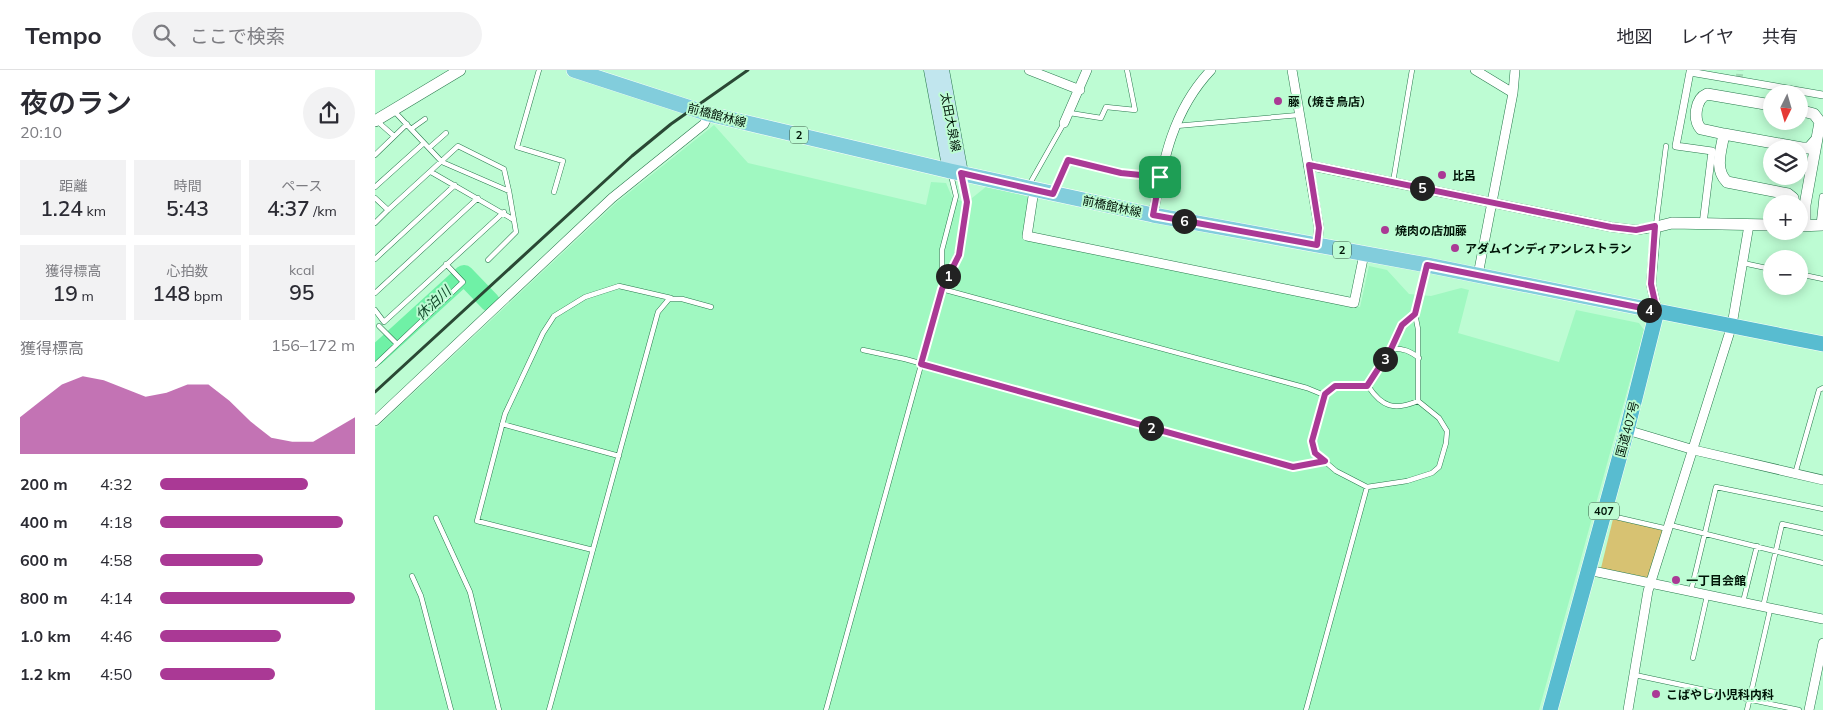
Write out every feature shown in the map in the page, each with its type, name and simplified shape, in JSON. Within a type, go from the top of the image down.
[{"type":"highway","points":[[1657,311],[1823,344]]},
{"type":"highway","name":"国道407号","points":[[1550,710],[1627,430],[1657,311]]},
{"type":"main road","name":"前橋館林線","points":[[574,70],[709,114],[1053,194],[1153,215],[1427,265],[1657,311]]},
{"type":"main road","name":"太田大泉線","points":[[931,70],[955,172]]},
{"type":"main road","name":"太田大泉線","points":[[942,70],[955,172]]},
{"type":"street","points":[[376,121],[460,70]]},
{"type":"street","points":[[1029,70],[1080,90]]},
{"type":"street","points":[[1064,123],[1080,90],[1087,70]]},
{"type":"street","points":[[1153,215],[1160,177],[1175,126],[1183,107],[1198,84],[1211,70]]},
{"type":"street","points":[[1292,70],[1319,228],[1317,245]]},
{"type":"street","points":[[1475,70],[1513,93]]},
{"type":"street","points":[[1478,275],[1513,93],[1515,70]]},
{"type":"street","points":[[1703,224],[1712,152],[1676,146],[1688,71],[1823,95]]},
{"type":"street","points":[[1763,104],[1711,94],[1703,95],[1696,115],[1697,125],[1705,131],[1802,148],[1813,145],[1817,138]]},
{"type":"street","points":[[1807,195],[1817,138],[1818,118],[1814,114],[1808,112]]},
{"type":"street","points":[[375,421],[612,198],[704,124],[709,114]]},
{"type":"street","points":[[1724,134],[1719,166],[1720,172],[1727,182],[1789,195]]},
{"type":"street","points":[[1309,165],[1611,227],[1636,230],[1672,223],[1763,225]]},
{"type":"street","points":[[1031,189],[1027,236],[1354,303],[1364,254]]},
{"type":"street","points":[[1808,225],[1822,225],[1823,197]]},
{"type":"street","points":[[1627,710],[1635,675],[1650,582],[1670,527],[1732,325],[1749,225]]},
{"type":"street","points":[[1655,226],[1651,284],[1657,311]]},
{"type":"street","points":[[1627,430],[1694,450],[1823,480]]},
{"type":"street","points":[[1588,570],[1650,582],[1742,604],[1823,619]]},
{"type":"street","points":[[1809,710],[1823,642]]},
{"type":"lane","points":[[539,70],[517,147],[563,161],[554,192]]},
{"type":"lane","points":[[1070,113],[1101,118],[1106,107],[1135,110],[1127,70]]},
{"type":"lane","points":[[1393,182],[1412,70]]},
{"type":"lane","points":[[393,110],[442,162],[509,191]]},
{"type":"lane","points":[[1175,126],[1299,115]]},
{"type":"lane","points":[[411,129],[425,119]]},
{"type":"lane","points":[[376,121],[395,136]]},
{"type":"lane","points":[[1031,189],[1064,123]]},
{"type":"lane","points":[[376,151],[407,124]]},
{"type":"lane","points":[[429,148],[446,133]]},
{"type":"lane","points":[[375,187],[424,143]]},
{"type":"lane","points":[[375,224],[458,146],[504,169],[516,232],[488,260]]},
{"type":"lane","points":[[1655,226],[1666,146]]},
{"type":"lane","points":[[1053,194],[1068,160],[1121,173],[1160,177]]},
{"type":"lane","points":[[431,172],[504,212],[514,220]]},
{"type":"lane","points":[[826,710],[942,289],[959,255],[965,221],[966,191],[955,172]]},
{"type":"lane","points":[[942,289],[942,250],[956,196],[955,172]]},
{"type":"lane","points":[[375,259],[455,185]]},
{"type":"lane","points":[[375,198],[388,210]]},
{"type":"lane","points":[[375,293],[478,198]]},
{"type":"lane","points":[[375,330],[504,212]]},
{"type":"lane","points":[[1743,263],[1763,267]]},
{"type":"lane","points":[[375,365],[463,282],[447,264]]},
{"type":"lane","points":[[1418,401],[1418,328],[1415,314],[1427,265]]},
{"type":"lane","points":[[1808,276],[1823,279]]},
{"type":"lane","points":[[593,550],[477,521],[502,424],[543,333],[554,316],[585,297],[619,286],[711,307]]},
{"type":"lane","points":[[942,289],[1325,394]]},
{"type":"lane","points":[[549,710],[658,312],[669,299],[675,299]]},
{"type":"lane","points":[[375,310],[384,322]]},
{"type":"lane","points":[[1367,386],[1391,349],[1402,325],[1415,314]]},
{"type":"lane","points":[[379,326],[397,344]]},
{"type":"lane","points":[[1391,349],[1399,348],[1419,358]]},
{"type":"lane","points":[[863,350],[921,364],[1293,467],[1325,461]]},
{"type":"lane","points":[[1367,386],[1335,386],[1325,394],[1312,441],[1315,453],[1336,471],[1367,487],[1407,481],[1432,473],[1439,467],[1446,443],[1447,431],[1439,418],[1418,401]]},
{"type":"lane","points":[[1367,386],[1378,402],[1402,408],[1418,401]]},
{"type":"lane","points":[[1795,475],[1819,390],[1823,388]]},
{"type":"lane","points":[[502,424],[619,456]]},
{"type":"lane","points":[[1306,710],[1367,487]]},
{"type":"lane","points":[[1690,592],[1706,534],[1716,487],[1823,509]]},
{"type":"lane","points":[[1603,514],[1706,534],[1823,562]]},
{"type":"lane","points":[[436,518],[470,592],[499,710]]},
{"type":"lane","points":[[1747,710],[1782,524],[1823,533]]},
{"type":"lane","points":[[1742,604],[1757,546]]},
{"type":"lane","points":[[413,576],[421,596],[451,710]]},
{"type":"lane","points":[[1693,658],[1707,596]]},
{"type":"lane","points":[[1635,675],[1799,710]]},
{"type":"shaded area","points":[[714,125],[748,163],[926,205],[931,182],[946,183],[953,199],[967,202],[987,186],[1030,197],[1024,239],[1360,307],[1369,266],[1387,270],[1409,294],[1431,296],[1461,288],[1469,290],[1458,333],[1559,362],[1576,310],[1639,323],[1644,330],[1539,710],[375,710],[375,429],[616,203]]},
{"type":"shaded area","points":[[1613,519],[1664,530],[1649,578],[1601,568]]},
{"type":"waterway","name":"休泊川","points":[[375,356],[464,275],[490,302]]},
{"type":"tunnel","points":[[1739,81],[1740,70]]},
{"type":"railway","points":[[375,392],[632,156],[671,124],[748,70]]},
{"type":"place","name":"藤（焼き鳥店）","points":[[1278,101]]},
{"type":"place","name":"比呂","points":[[1442,175]]},
{"type":"place","name":"焼肉の店加藤","points":[[1385,230]]},
{"type":"place","name":"アダムインディアンレストラン","points":[[1455,248]]},
{"type":"place","name":"一丁目会館","points":[[1676,580]]},
{"type":"place","name":"こばやし小児科内科","points":[[1656,694]]},
{"type":"route","points":[[1068,160],[1121,173],[1160,177],[1153,215],[1317,245],[1319,228],[1309,165],[1611,227],[1636,230],[1655,226],[1651,284],[1657,311],[1427,265],[1415,314],[1402,325],[1391,349],[1367,386],[1335,386],[1325,394],[1320,406],[1312,441],[1315,453],[1325,461],[1293,467],[921,364],[942,289],[959,255],[967,202],[961,173],[1053,194],[1068,160]]}]
